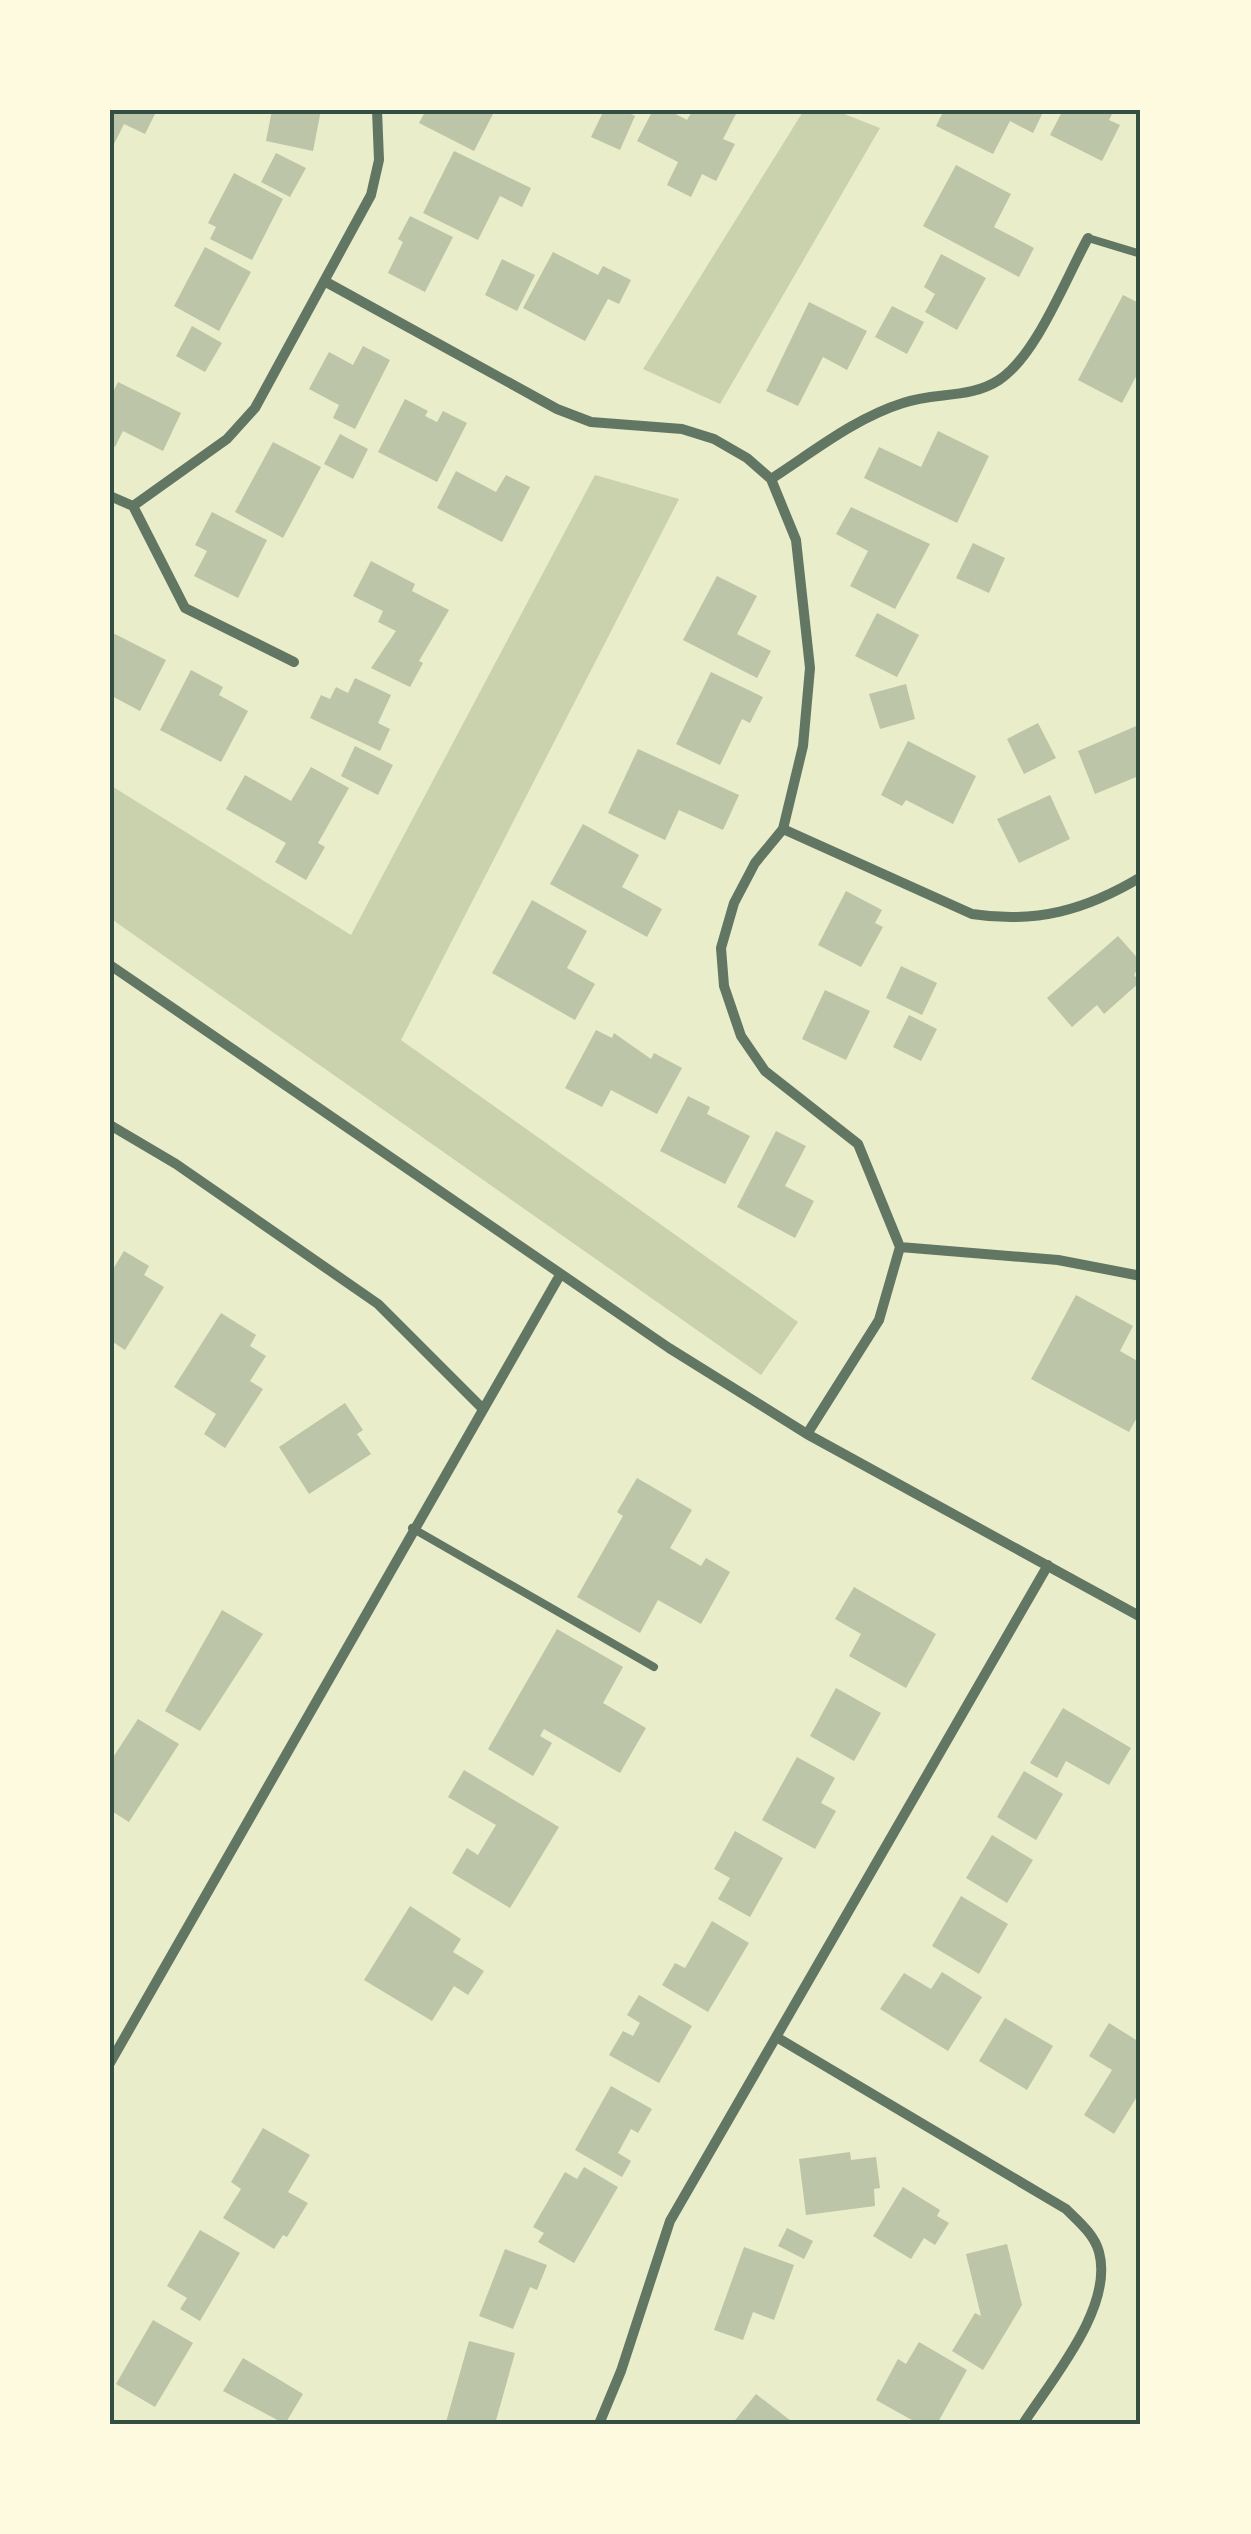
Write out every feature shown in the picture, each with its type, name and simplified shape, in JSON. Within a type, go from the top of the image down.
[{"type":"street","points":[[132,506],[227,440],[255,408],[371,195],[379,160],[378,110]]},
{"type":"street","points":[[772,479],[868,417],[907,401],[976,392],[1002,378],[1027,350],[1088,238]]},
{"type":"street","points":[[326,282],[557,409],[591,422],[682,428],[714,439],[747,458],[772,479],[796,540],[810,668],[803,746],[784,830],[755,863],[734,904],[721,948],[724,986],[741,1036],[764,1072],[858,1144],[900,1247],[879,1320],[807,1434]]},
{"type":"street","points":[[110,496],[132,506],[184,608],[294,662]]},
{"type":"street","points":[[784,830],[972,914],[1005,919],[1041,918],[1076,909],[1141,876]]},
{"type":"street","points":[[110,965],[560,1275],[807,1434],[1141,1618]]},
{"type":"street","points":[[110,1125],[176,1164],[378,1304],[481,1407]]},
{"type":"street","points":[[900,1247],[1058,1260],[1141,1276]]},
{"type":"street","points":[[110,2062],[481,1407],[560,1275]]},
{"type":"street","points":[[598,2424],[622,2372],[670,2221],[1048,1565]]},
{"type":"street","points":[[778,2038],[1066,2209],[1088,2231],[1098,2249],[1103,2279],[1096,2308],[1024,2424]]},
{"type":"lane","points":[[1088,238],[1141,254]]},
{"type":"lane","points":[[412,1528],[654,1667]]},
{"type":"green space","points":[[804,110],[834,110],[880,128],[720,404],[643,369]]},
{"type":"green space","points":[[595,475],[679,499],[401,1040],[798,1322],[761,1375],[110,918],[110,785],[351,935]]},
{"type":"building","points":[[110,110],[157,110],[145,134],[124,124],[110,152]]},
{"type":"building","points":[[272,110],[321,110],[313,151],[266,141]]},
{"type":"building","points":[[426,110],[495,110],[474,151],[419,123]]},
{"type":"building","points":[[604,110],[623,110],[635,116],[620,150],[591,137]]},
{"type":"building","points":[[653,110],[668,110],[687,120],[693,110],[738,110],[723,139],[735,144],[716,181],[702,174],[691,197],[667,185],[678,162],[637,141]]},
{"type":"building","points":[[944,110],[1044,110],[1033,133],[1010,121],[993,154],[936,126]]},
{"type":"building","points":[[1063,110],[1114,110],[1109,120],[1120,125],[1102,161],[1050,135]]},
{"type":"building","points":[[454,151],[531,188],[522,207],[500,196],[478,240],[423,213]]},
{"type":"building","points":[[276,153],[306,168],[290,197],[261,182]]},
{"type":"building","points":[[956,165],[1011,194],[994,227],[1034,248],[1019,277],[923,226]]},
{"type":"building","points":[[234,173],[283,199],[252,260],[210,239],[216,227],[208,223]]},
{"type":"building","points":[[410,216],[453,237],[425,292],[388,273]]},
{"type":"building","points":[[205,247],[251,272],[219,331],[174,306]]},
{"type":"building","points":[[553,252],[598,275],[603,266],[631,280],[619,304],[608,299],[585,341],[523,308]]},
{"type":"building","points":[[941,254],[986,278],[957,330],[925,312],[935,294],[924,287]]},
{"type":"building","points":[[502,259],[535,275],[517,311],[485,295]]},
{"type":"building","points":[[1123,295],[1141,304],[1141,367],[1122,403],[1078,380]]},
{"type":"building","points":[[809,302],[867,331],[847,370],[823,357],[798,406],[766,391]]},
{"type":"building","points":[[892,306],[924,322],[907,354],[875,337]]},
{"type":"building","points":[[192,326],[222,343],[205,372],[176,356]]},
{"type":"building","points":[[363,346],[390,360],[355,429],[333,418],[339,405],[309,389],[329,352],[353,365]]},
{"type":"building","points":[[118,382],[181,413],[163,451],[123,431],[115,447],[110,445],[110,398]]},
{"type":"building","points":[[405,399],[428,411],[425,416],[437,422],[443,411],[467,423],[437,482],[378,452]]},
{"type":"building","points":[[938,431],[989,456],[957,523],[864,478],[879,447],[921,467]]},
{"type":"building","points":[[340,434],[368,449],[353,479],[324,464]]},
{"type":"building","points":[[273,442],[321,467],[283,538],[235,512]]},
{"type":"building","points":[[456,471],[496,492],[506,475],[530,487],[502,542],[437,508]]},
{"type":"building","points":[[851,507],[930,544],[895,609],[850,586],[868,551],[836,534]]},
{"type":"building","points":[[212,512],[267,540],[238,598],[194,576],[207,551],[195,545]]},
{"type":"building","points":[[973,543],[1005,558],[989,593],[956,578]]},
{"type":"building","points":[[371,561],[415,584],[412,591],[449,610],[419,661],[423,663],[410,687],[371,668],[396,631],[378,622],[383,611],[353,596]]},
{"type":"building","points":[[717,576],[757,596],[737,634],[771,651],[757,678],[683,640]]},
{"type":"building","points":[[877,613],[919,635],[897,677],[855,656]]},
{"type":"building","points":[[111,632],[166,660],[140,711],[110,695]]},
{"type":"building","points":[[191,670],[223,687],[219,695],[248,711],[221,762],[160,730]]},
{"type":"building","points":[[711,672],[763,697],[750,723],[742,719],[720,765],[676,744]]},
{"type":"building","points":[[355,678],[391,695],[378,723],[390,729],[380,751],[310,718],[321,695],[330,699],[336,687],[348,693]]},
{"type":"building","points":[[906,684],[915,719],[880,729],[869,694]]},
{"type":"building","points":[[1038,723],[1056,758],[1024,774],[1007,739]]},
{"type":"building","points":[[1141,724],[1141,775],[1095,794],[1078,751]]},
{"type":"building","points":[[908,741],[976,776],[953,824],[906,800],[902,806],[881,795]]},
{"type":"building","points":[[355,746],[393,765],[378,795],[341,776]]},
{"type":"building","points":[[638,749],[739,795],[723,830],[679,810],[665,840],[608,813]]},
{"type":"building","points":[[311,767],[349,788],[318,843],[325,847],[306,880],[275,862],[286,843],[226,809],[245,775],[291,801]]},
{"type":"building","points":[[1050,795],[1070,839],[1019,863],[997,819]]},
{"type":"building","points":[[583,824],[639,855],[622,887],[662,909],[647,937],[550,884]]},
{"type":"building","points":[[846,891],[882,910],[875,923],[883,927],[861,967],[818,945]]},
{"type":"building","points":[[532,900],[587,931],[567,968],[595,984],[575,1020],[492,973]]},
{"type":"building","points":[[1118,936],[1141,962],[1134,975],[1140,982],[1104,1014],[1097,1005],[1072,1027],[1047,998]]},
{"type":"building","points":[[901,966],[937,983],[922,1015],[886,998]]},
{"type":"building","points":[[825,990],[870,1011],[846,1060],[802,1039]]},
{"type":"building","points":[[909,1015],[937,1029],[921,1061],[893,1047]]},
{"type":"building","points":[[596,1030],[612,1038],[614,1033],[651,1059],[654,1053],[682,1068],[657,1114],[611,1090],[602,1107],[565,1088]]},
{"type":"building","points":[[688,1096],[710,1107],[707,1114],[750,1136],[725,1184],[660,1151]]},
{"type":"building","points":[[776,1131],[806,1146],[785,1186],[814,1201],[795,1238],[737,1207]]},
{"type":"building","points":[[124,1251],[149,1266],[144,1275],[164,1287],[125,1350],[110,1340],[110,1274]]},
{"type":"building","points":[[1076,1295],[1133,1326],[1120,1351],[1141,1363],[1141,1410],[1129,1432],[1031,1379]]},
{"type":"building","points":[[221,1313],[256,1335],[250,1346],[266,1356],[250,1381],[263,1389],[225,1448],[204,1434],[216,1414],[174,1387]]},
{"type":"building","points":[[345,1403],[363,1430],[357,1434],[371,1454],[309,1494],[279,1447]]},
{"type":"building","points":[[637,1478],[692,1510],[670,1548],[701,1566],[706,1558],[730,1572],[701,1624],[658,1600],[640,1633],[577,1597],[623,1516],[617,1512]]},
{"type":"building","points":[[854,1587],[936,1634],[906,1688],[849,1656],[861,1634],[835,1619]]},
{"type":"building","points":[[222,1610],[263,1634],[200,1731],[165,1711]]},
{"type":"building","points":[[557,1629],[623,1667],[603,1703],[646,1728],[620,1773],[544,1729],[540,1736],[552,1743],[533,1776],[488,1749]]},
{"type":"building","points":[[836,1688],[881,1713],[854,1761],[810,1736]]},
{"type":"building","points":[[1063,1708],[1131,1748],[1109,1785],[1066,1761],[1057,1778],[1030,1763]]},
{"type":"building","points":[[138,1719],[179,1744],[129,1822],[110,1810],[110,1762]]},
{"type":"building","points":[[797,1757],[835,1778],[821,1803],[836,1811],[815,1849],[762,1820]]},
{"type":"building","points":[[464,1770],[559,1827],[510,1908],[452,1873],[467,1848],[478,1855],[496,1825],[448,1797]]},
{"type":"building","points":[[1024,1771],[1063,1794],[1036,1840],[997,1817]]},
{"type":"building","points":[[735,1831],[783,1858],[750,1917],[718,1899],[730,1878],[714,1869]]},
{"type":"building","points":[[992,1835],[1033,1860],[1007,1903],[966,1878]]},
{"type":"building","points":[[961,1896],[1008,1924],[979,1974],[932,1946]]},
{"type":"building","points":[[410,1906],[461,1939],[453,1952],[484,1971],[468,1995],[454,1986],[432,2021],[364,1980]]},
{"type":"building","points":[[712,1921],[749,1943],[708,2012],[662,1985],[675,1963],[685,1968]]},
{"type":"building","points":[[942,1972],[982,1997],[948,2051],[880,2009],[904,1973],[931,1989]]},
{"type":"building","points":[[639,1995],[692,2026],[659,2083],[609,2055],[623,2031],[633,2036],[640,2023],[627,2015]]},
{"type":"building","points":[[1005,2018],[1053,2046],[1027,2090],[979,2061]]},
{"type":"building","points":[[1109,2023],[1141,2043],[1141,2090],[1114,2134],[1084,2115],[1112,2070],[1089,2056]]},
{"type":"building","points":[[611,2086],[652,2109],[638,2133],[631,2129],[618,2153],[631,2161],[622,2177],[575,2150]]},
{"type":"building","points":[[263,2128],[310,2155],[288,2192],[308,2203],[287,2237],[283,2235],[274,2249],[223,2218],[241,2189],[231,2182]]},
{"type":"building","points":[[850,2152],[851,2160],[876,2157],[880,2188],[874,2189],[875,2206],[806,2215],[799,2159]]},
{"type":"building","points":[[584,2167],[618,2187],[574,2263],[538,2242],[544,2233],[533,2227],[565,2172],[577,2179]]},
{"type":"building","points":[[903,2187],[940,2210],[937,2216],[949,2223],[935,2245],[924,2238],[911,2259],[873,2236]]},
{"type":"building","points":[[787,2228],[813,2241],[804,2259],[778,2246]]},
{"type":"building","points":[[200,2230],[240,2253],[200,2321],[180,2309],[187,2298],[167,2286]]},
{"type":"building","points":[[1007,2244],[1022,2305],[983,2370],[952,2351],[975,2313],[981,2316],[966,2254]]},
{"type":"building","points":[[744,2247],[794,2265],[774,2320],[753,2312],[743,2340],[714,2330]]},
{"type":"building","points":[[505,2249],[547,2265],[537,2290],[530,2287],[513,2329],[479,2316]]},
{"type":"building","points":[[153,2320],[193,2343],[155,2407],[116,2384]]},
{"type":"building","points":[[469,2341],[515,2353],[495,2424],[446,2422]]},
{"type":"building","points":[[919,2342],[967,2370],[937,2424],[919,2424],[876,2400],[898,2359],[906,2364]]},
{"type":"building","points":[[243,2358],[303,2394],[285,2424],[223,2391]]},
{"type":"building","points":[[756,2394],[795,2424],[732,2424]]}]
